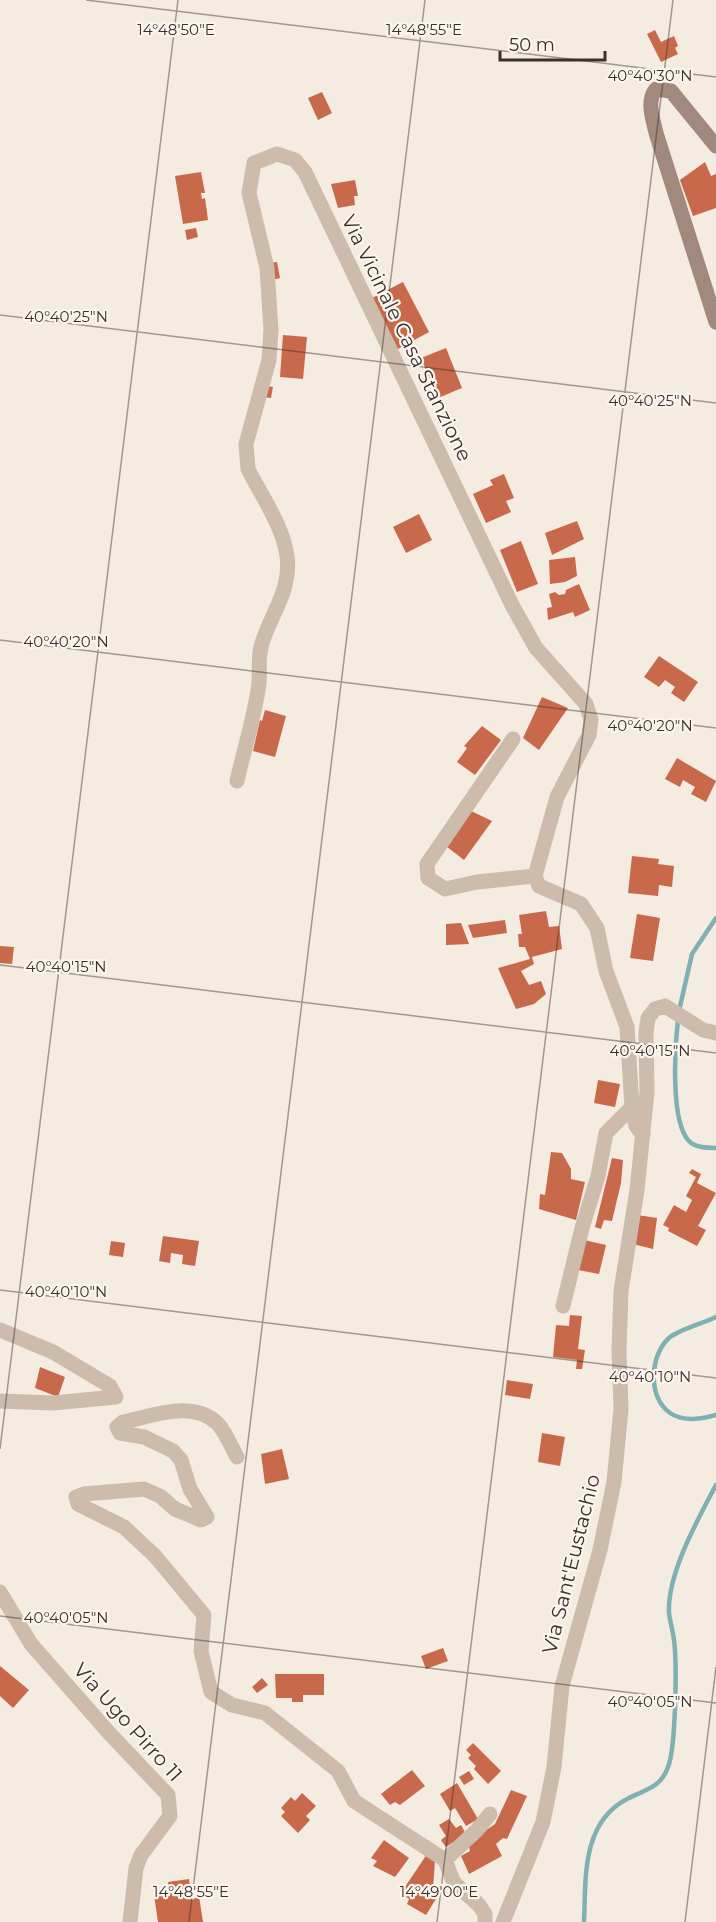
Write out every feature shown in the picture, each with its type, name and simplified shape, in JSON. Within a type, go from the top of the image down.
[{"type":"street","points":[[716,146],[671,91],[656,89],[652,95],[651,104],[656,133],[716,322]]},
{"type":"street","name":"Via Vicinale Casa Stanzione","points":[[237,781],[259,683],[258,662],[261,644],[280,604],[286,581],[288,559],[284,538],[248,470],[245,457],[269,360],[271,330],[267,268],[249,193],[254,163],[277,154],[295,160],[305,172],[512,605],[536,648],[586,704],[591,720],[589,735],[557,797],[535,876]]},
{"type":"street","points":[[513,739],[428,864],[428,878],[445,889],[477,882],[535,876],[539,886],[581,904],[597,928],[606,971],[627,1027],[632,1107],[636,1126],[643,1135]]},
{"type":"street","name":"Via Sant'Eustachio","points":[[503,1922],[543,1822],[554,1767],[562,1686],[600,1550],[614,1482],[621,1409],[619,1351],[621,1291],[643,1135],[647,1092],[648,1018],[654,1009],[665,1006],[709,1031]]},
{"type":"street","points":[[563,1306],[582,1228],[598,1176],[606,1132],[632,1107]]},
{"type":"street","points":[[0,1330],[53,1352],[110,1386],[116,1397],[53,1403],[0,1401]]},
{"type":"street","points":[[237,1457],[220,1426],[210,1417],[191,1411],[123,1422],[117,1427],[120,1433],[144,1437],[173,1451],[181,1460],[190,1489],[207,1517],[201,1520],[195,1518],[144,1489],[84,1494],[76,1497],[78,1504],[124,1527],[155,1556],[204,1615],[201,1651],[211,1692],[232,1705],[266,1713],[338,1771],[354,1801],[445,1860],[454,1883],[479,1905],[485,1914],[485,1922]]},
{"type":"street","name":"Via Ugo Pirro 11","points":[[0,1592],[31,1644],[168,1796],[170,1816],[141,1855],[136,1868],[130,1922]]},
{"type":"street","points":[[445,1860],[490,1814]]},
{"type":"building","points":[[655,30],[661,42],[674,36],[678,54],[661,62],[647,34]]},
{"type":"building","points":[[322,92],[332,113],[318,120],[308,98]]},
{"type":"building","points":[[705,162],[711,176],[716,174],[716,208],[693,216],[680,180]]},
{"type":"building","points":[[201,172],[205,193],[201,193],[202,199],[205,198],[208,220],[183,224],[175,176]]},
{"type":"building","points":[[355,180],[358,196],[354,196],[355,205],[338,208],[331,184]]},
{"type":"building","points":[[196,228],[198,237],[187,240],[185,230]]},
{"type":"building","points":[[277,262],[280,278],[272,280],[270,263]]},
{"type":"building","points":[[403,282],[429,332],[398,349],[372,298]]},
{"type":"building","points":[[283,335],[307,337],[303,379],[280,377]]},
{"type":"building","points":[[446,348],[462,388],[438,398],[421,358]]},
{"type":"building","points":[[266,386],[273,387],[271,398],[264,397]]},
{"type":"building","points":[[504,474],[514,498],[506,501],[511,512],[486,523],[473,494],[493,485],[490,480]]},
{"type":"building","points":[[419,514],[432,540],[406,553],[393,527]]},
{"type":"building","points":[[577,521],[584,539],[552,555],[545,533]]},
{"type":"building","points":[[521,541],[538,584],[517,592],[500,550]]},
{"type":"building","points":[[575,557],[577,576],[565,582],[550,584],[549,560]]},
{"type":"building","points":[[579,584],[590,610],[575,617],[573,612],[548,620],[547,608],[552,607],[549,594],[555,592],[559,595],[565,594],[566,590]]},
{"type":"building","points":[[659,656],[698,682],[684,702],[671,693],[675,687],[665,680],[659,687],[644,677]]},
{"type":"building","points":[[542,697],[568,708],[539,750],[523,738]]},
{"type":"building","points":[[265,710],[286,716],[275,757],[253,751],[260,720],[262,721]]},
{"type":"building","points":[[482,726],[501,740],[475,775],[457,762],[467,748],[464,746]]},
{"type":"building","points":[[677,758],[716,781],[706,802],[691,794],[695,787],[683,780],[680,787],[665,779]]},
{"type":"building","points":[[469,810],[492,821],[464,860],[442,843]]},
{"type":"building","points":[[632,856],[659,859],[658,864],[674,866],[672,887],[659,885],[658,896],[628,893]]},
{"type":"building","points":[[546,911],[549,927],[559,926],[562,949],[532,957],[534,964],[521,971],[529,985],[541,981],[546,994],[534,1004],[516,1009],[498,968],[530,959],[525,947],[519,947],[518,934],[522,934],[519,915]]},
{"type":"building","points":[[637,914],[660,918],[653,961],[630,958]]},
{"type":"building","points":[[505,920],[507,933],[473,938],[468,925]]},
{"type":"building","points":[[461,923],[469,944],[446,945],[446,924]]},
{"type":"building","points":[[0,946],[14,947],[12,964],[0,963]]},
{"type":"building","points":[[598,1080],[620,1084],[615,1107],[594,1103]]},
{"type":"building","points":[[551,1152],[562,1153],[571,1169],[571,1179],[585,1182],[576,1220],[539,1209],[540,1194],[545,1195]]},
{"type":"building","points":[[612,1158],[623,1160],[621,1183],[612,1221],[604,1220],[601,1229],[595,1227]]},
{"type":"building","points":[[692,1169],[701,1174],[697,1183],[716,1193],[698,1226],[706,1230],[697,1246],[668,1231],[669,1228],[663,1225],[674,1205],[686,1212],[692,1200],[686,1196],[696,1177],[689,1173]]},
{"type":"building","points":[[637,1215],[657,1218],[653,1249],[633,1244]]},
{"type":"building","points":[[163,1236],[199,1241],[195,1266],[182,1264],[183,1255],[171,1253],[170,1263],[159,1261]]},
{"type":"building","points":[[584,1240],[606,1245],[599,1274],[578,1270]]},
{"type":"building","points":[[111,1241],[125,1243],[123,1257],[109,1255]]},
{"type":"building","points":[[570,1315],[582,1316],[578,1349],[585,1350],[582,1369],[576,1369],[577,1360],[553,1357],[556,1325],[569,1326]]},
{"type":"building","points":[[40,1367],[65,1377],[58,1397],[35,1388]]},
{"type":"building","points":[[507,1380],[533,1384],[530,1399],[505,1395]]},
{"type":"building","points":[[542,1433],[565,1437],[560,1466],[538,1462]]},
{"type":"building","points":[[282,1449],[289,1479],[265,1484],[261,1454]]},
{"type":"building","points":[[443,1648],[448,1661],[426,1669],[421,1656]]},
{"type":"building","points":[[0,1666],[29,1690],[13,1708],[0,1696]]},
{"type":"building","points":[[275,1674],[324,1674],[324,1695],[303,1695],[303,1702],[292,1702],[292,1698],[276,1698]]},
{"type":"building","points":[[262,1678],[268,1685],[257,1693],[252,1687]]},
{"type":"building","points":[[473,1743],[501,1771],[488,1784],[474,1769],[476,1766],[468,1758],[471,1755],[466,1750]]},
{"type":"building","points":[[412,1770],[425,1786],[400,1805],[395,1802],[390,1805],[381,1794]]},
{"type":"building","points":[[469,1771],[474,1779],[464,1785],[459,1777]]},
{"type":"building","points":[[457,1783],[478,1819],[466,1826],[455,1808],[450,1811],[440,1794]]},
{"type":"building","points":[[511,1790],[527,1796],[507,1839],[503,1838],[496,1844],[502,1856],[469,1874],[461,1856],[470,1851],[468,1843],[495,1824]]},
{"type":"building","points":[[302,1793],[316,1806],[306,1816],[310,1820],[298,1833],[281,1816],[285,1812],[281,1808],[291,1797],[295,1801]]},
{"type":"building","points":[[449,1819],[456,1828],[461,1825],[466,1834],[446,1847],[441,1840],[446,1836],[439,1825]]},
{"type":"building","points":[[384,1840],[409,1858],[395,1877],[373,1866],[377,1861],[371,1858]]},
{"type":"building","points":[[427,1854],[435,1859],[433,1890],[439,1894],[426,1915],[407,1904],[409,1899],[401,1893]]},
{"type":"building","points":[[189,1879],[192,1900],[199,1896],[203,1922],[158,1922],[154,1895],[170,1893],[168,1882]]},
{"type":"waterway","points":[[679,1011],[692,954],[716,918]]},
{"type":"waterway","points":[[678,1019],[675,1083],[679,1118],[689,1141],[702,1147],[716,1148]]},
{"type":"waterway","points":[[716,1317],[678,1332],[669,1338],[658,1355],[654,1376],[657,1397],[670,1413],[687,1419],[716,1415]]},
{"type":"waterway","points":[[584,1922],[589,1853],[601,1822],[612,1809],[661,1780],[668,1767],[673,1742],[676,1685],[674,1640],[669,1613],[670,1598],[678,1564],[716,1485]]}]
